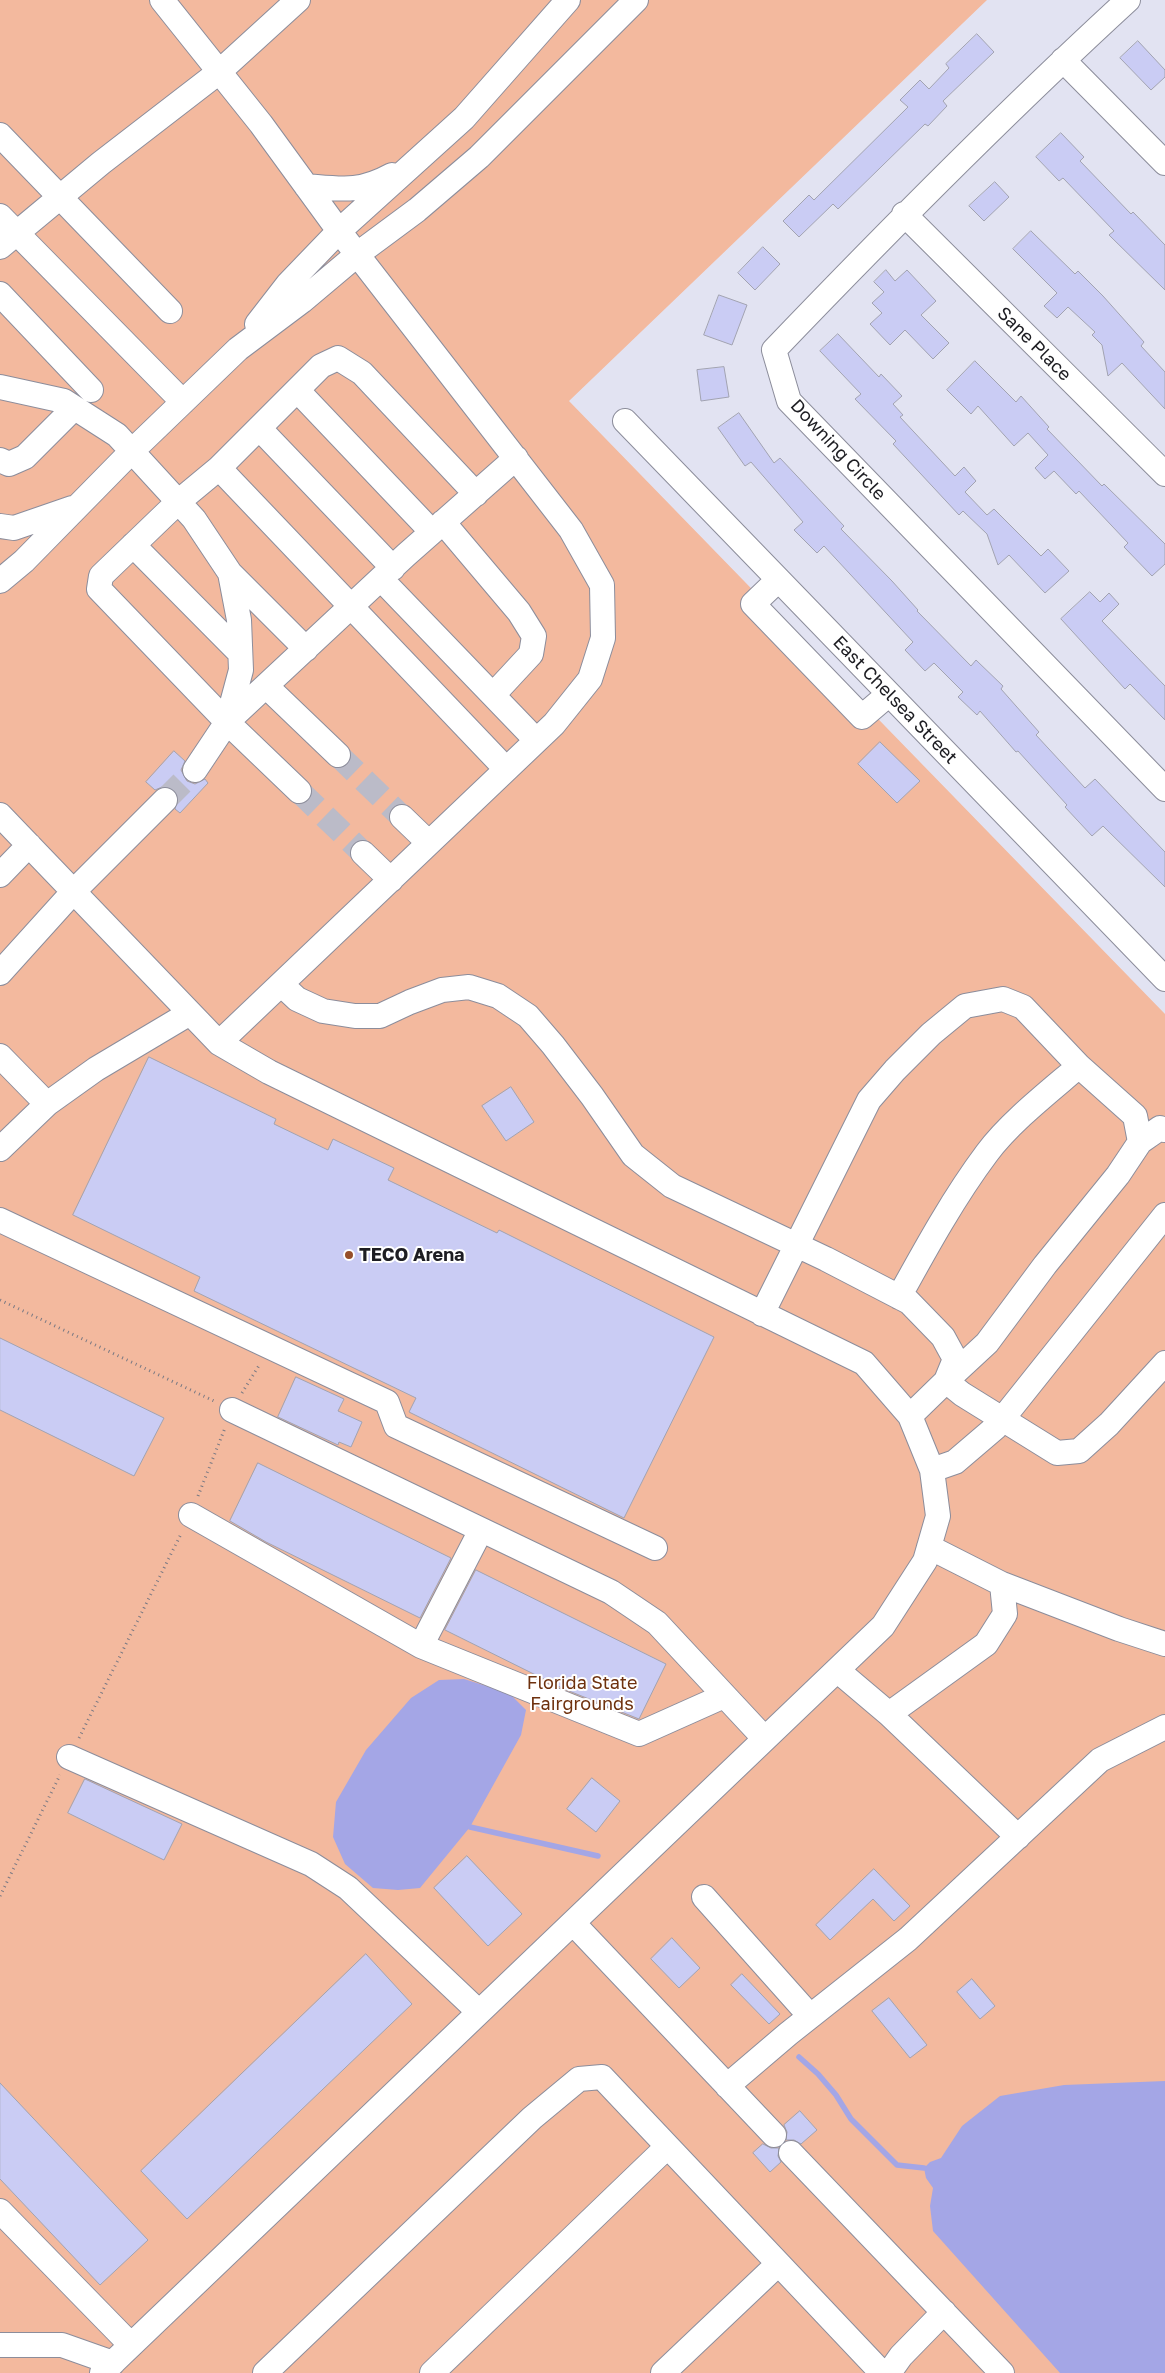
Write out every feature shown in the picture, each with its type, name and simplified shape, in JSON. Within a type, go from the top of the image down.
[{"type":"street","points":[[238,349],[288,284],[339,231],[464,118],[568,0]]},
{"type":"street","points":[[3,573],[78,506],[238,349],[359,253],[417,210],[479,157],[636,0]]},
{"type":"street","name":"Downing Circle","points":[[1128,0],[1063,60],[904,214],[774,350],[789,401],[1165,789]]},
{"type":"street","points":[[165,1],[339,231],[359,253],[571,530],[602,585],[603,638],[590,679],[554,724],[218,1044]]},
{"type":"street","points":[[8,240],[219,72],[290,3]]},
{"type":"street","points":[[1063,60],[1165,163]]},
{"type":"street","points":[[0,135],[170,311]]},
{"type":"street","points":[[306,186],[348,190],[374,185],[415,162]]},
{"type":"street","name":"Sane Place","points":[[904,214],[1165,474]]},
{"type":"street","points":[[0,216],[8,240],[184,402]]},
{"type":"street","points":[[0,294],[91,390]]},
{"type":"street","points":[[299,791],[227,722],[99,590],[102,576],[178,502],[219,468],[321,366],[338,358],[362,373],[476,494]]},
{"type":"street","points":[[1,387],[64,401],[117,435],[194,519],[230,573],[306,649]]},
{"type":"street","points":[[297,390],[438,527],[520,612],[534,636],[531,654],[493,695]]},
{"type":"street","points":[[0,460],[9,464],[25,457],[74,408]]},
{"type":"street","name":"East Chelsea Street","points":[[625,421],[1165,980]]},
{"type":"street","points":[[259,428],[493,695],[536,740]]},
{"type":"street","points":[[194,770],[227,722],[387,573],[516,458]]},
{"type":"street","points":[[219,468],[506,769]]},
{"type":"street","points":[[0,526],[14,528],[78,506]]},
{"type":"street","points":[[133,545],[240,654]]},
{"type":"street","points":[[227,722],[241,670],[239,620],[230,573]]},
{"type":"street","points":[[778,580],[753,604],[862,717],[889,694]]},
{"type":"street","points":[[266,686],[338,755]]},
{"type":"street","points":[[0,973],[74,891],[165,800]]},
{"type":"street","points":[[0,815],[218,1044],[269,1072],[864,1363],[910,1416],[932,1470],[938,1516],[925,1561],[883,1626],[107,2368],[62,2345],[0,2345]]},
{"type":"street","points":[[402,816],[429,842]]},
{"type":"street","points":[[0,875],[29,845]]},
{"type":"street","points":[[363,854],[391,880]]},
{"type":"street","points":[[281,984],[297,999],[323,1011],[355,1016],[380,1016],[434,993],[460,988],[469,987],[498,996],[528,1016],[592,1096],[633,1155],[672,1186],[796,1244],[910,1302],[943,1337],[955,1359],[946,1381]]},
{"type":"street","points":[[762,1314],[869,1100],[925,1040],[965,1006],[1004,999],[1023,1007],[1079,1066],[1135,1116],[1140,1142]]},
{"type":"street","points":[[0,1149],[47,1104],[96,1069],[190,1013]]},
{"type":"street","points":[[0,1056],[47,1104]]},
{"type":"street","points":[[899,1297],[953,1204],[988,1152],[1035,1104],[1079,1066]]},
{"type":"street","points":[[910,1416],[987,1343],[1045,1265],[1118,1175],[1140,1142],[1160,1128],[1165,1130]]},
{"type":"street","points":[[932,1470],[955,1462],[996,1427],[1165,1215]]},
{"type":"street","points":[[0,1220],[387,1402],[396,1426],[655,1548]]},
{"type":"street","points":[[946,1381],[962,1394],[1057,1453],[1079,1451],[1109,1424],[1165,1363]]},
{"type":"street","points":[[232,1410],[611,1592],[657,1623],[765,1739]]},
{"type":"street","points":[[191,1515],[421,1646],[639,1734],[724,1696]]},
{"type":"street","points":[[421,1646],[482,1530]]},
{"type":"street","points":[[929,1547],[1002,1584],[1119,1629],[1165,1644]]},
{"type":"street","points":[[889,1714],[986,1644],[1005,1614],[1002,1584]]},
{"type":"street","points":[[837,1670],[889,1714],[1018,1837]]},
{"type":"street","points":[[727,2086],[810,2016],[908,1939],[1100,1760],[1165,1727]]},
{"type":"street","points":[[69,1758],[311,1864],[348,1888],[479,2012]]},
{"type":"street","points":[[704,1896],[810,2016]]},
{"type":"street","points":[[572,1923],[774,2135]]},
{"type":"street","points":[[266,2373],[532,2118],[579,2079],[602,2077],[882,2373]]},
{"type":"street","points":[[432,2373],[667,2147]]},
{"type":"street","points":[[791,2153],[1002,2373]]},
{"type":"street","points":[[0,2211],[132,2345]]},
{"type":"street","points":[[663,2373],[778,2264]]},
{"type":"street","points":[[889,2373],[901,2356],[944,2312]]},
{"type":"path","points":[[0,1300],[232,1410]]},
{"type":"path","points":[[0,1896],[191,1515],[232,1410],[270,1346]]},
{"type":"green space","name":"Florida State Fairgrounds","points":[[0,0],[987,0],[569,401],[1165,1014],[1165,2373],[0,2373]]},
{"type":"water","points":[[464,1679],[509,1693],[526,1710],[521,1735],[470,1827],[420,1888],[398,1890],[373,1888],[345,1864],[333,1837],[336,1802],[366,1750],[411,1698],[439,1680]]},
{"type":"water","points":[[1165,2081],[1165,2373],[1060,2373],[933,2231],[930,2206],[933,2188],[926,2178],[924,2168],[930,2162],[941,2158],[962,2126],[1000,2096],[1064,2085]]},
{"type":"building","points":[[977,34],[994,52],[943,101],[947,106],[928,126],[925,124],[838,209],[833,204],[799,237],[783,221],[809,195],[814,200],[908,107],[900,100],[920,80],[929,89],[949,68],[946,64]]},
{"type":"building","points":[[1138,41],[1165,70],[1165,77],[1151,90],[1120,58]]},
{"type":"building","points":[[1061,133],[1084,157],[1080,161],[1131,214],[1133,212],[1165,245],[1165,290],[1109,235],[1114,231],[1063,178],[1059,181],[1036,157]]},
{"type":"building","points":[[995,182],[1009,197],[984,221],[969,206]]},
{"type":"building","points":[[1031,231],[1075,274],[1078,271],[1144,342],[1141,346],[1165,372],[1165,409],[1122,363],[1108,376],[1102,345],[1092,335],[1095,332],[1068,307],[1057,318],[1044,306],[1057,293],[1013,249]]},
{"type":"building","points":[[763,247],[780,264],[755,290],[738,273]]},
{"type":"building","points":[[886,270],[895,281],[907,270],[936,301],[921,315],[949,343],[933,359],[905,330],[890,345],[870,324],[882,313],[872,303],[884,292],[874,282]]},
{"type":"building","points":[[719,295],[747,305],[732,345],[704,335]]},
{"type":"building","points":[[838,334],[879,377],[881,374],[902,396],[893,404],[903,415],[900,417],[955,476],[964,467],[976,481],[965,492],[987,515],[994,509],[1041,556],[1048,549],[1069,571],[1045,593],[1009,555],[998,565],[987,534],[963,511],[959,515],[893,444],[896,441],[855,399],[861,394],[820,351]]},
{"type":"building","points":[[975,361],[1016,402],[1021,396],[1049,427],[1047,429],[1102,486],[1104,484],[1165,544],[1165,564],[1152,576],[1124,547],[1128,543],[1079,491],[1076,494],[1054,471],[1045,479],[1035,468],[1048,455],[1028,433],[1014,446],[978,406],[971,414],[947,390]]},
{"type":"building","points":[[724,367],[729,397],[701,401],[697,370]]},
{"type":"building","points":[[739,413],[774,463],[780,458],[844,526],[841,529],[892,581],[917,611],[971,666],[976,660],[1003,686],[1001,689],[1039,732],[1036,735],[1085,788],[1095,779],[1165,852],[1165,887],[1103,826],[1092,836],[1065,807],[1067,805],[980,711],[977,715],[958,697],[963,692],[934,663],[925,671],[905,650],[913,642],[824,546],[817,553],[794,530],[803,522],[751,462],[745,466],[718,428]]},
{"type":"building","points":[[1090,592],[1100,602],[1109,593],[1119,604],[1102,621],[1165,686],[1165,720],[1130,684],[1125,689],[1061,619]]},
{"type":"building","points":[[880,742],[920,781],[897,803],[858,764]]},
{"type":"building","points":[[174,751],[185,761],[181,770],[187,781],[195,784],[205,779],[208,783],[180,813],[175,809],[178,797],[174,790],[162,787],[155,790],[146,782]]},
{"type":"building","points":[[149,1057],[276,1119],[274,1124],[328,1150],[333,1139],[394,1168],[388,1180],[497,1233],[499,1230],[714,1337],[624,1518],[409,1412],[416,1398],[194,1291],[200,1277],[73,1215]]},
{"type":"building","points":[[511,1087],[534,1122],[506,1141],[482,1106]]},
{"type":"building","points":[[0,1338],[164,1418],[134,1476],[0,1410]]},
{"type":"building","points":[[296,1377],[344,1399],[338,1411],[362,1422],[351,1447],[339,1442],[338,1445],[278,1417]]},
{"type":"building","points":[[258,1463],[451,1558],[420,1618],[266,1542],[230,1521]]},
{"type":"building","points":[[476,1570],[666,1664],[639,1719],[564,1689],[445,1630]]},
{"type":"building","points":[[592,1778],[620,1801],[596,1832],[567,1809]]},
{"type":"building","points":[[85,1779],[182,1824],[164,1860],[68,1813]]},
{"type":"building","points":[[467,1856],[522,1914],[488,1946],[434,1888]]},
{"type":"building","points":[[874,1869],[910,1906],[894,1921],[873,1899],[830,1940],[816,1925]]},
{"type":"building","points":[[672,1938],[700,1968],[679,1988],[651,1959]]},
{"type":"building","points":[[366,1954],[412,2004],[187,2219],[141,2171]]},
{"type":"building","points":[[742,1974],[780,2014],[769,2024],[731,1985]]},
{"type":"building","points":[[972,1979],[995,2006],[980,2019],[957,1992]]},
{"type":"building","points":[[889,1998],[927,2045],[910,2058],[872,2011]]},
{"type":"building","points":[[0,2083],[148,2240],[100,2285],[0,2179]]},
{"type":"building","points":[[800,2111],[817,2130],[801,2144],[794,2140],[786,2140],[787,2132],[784,2125]]},
{"type":"building","points":[[763,2144],[771,2148],[779,2148],[778,2156],[781,2162],[770,2172],[753,2153]]},
{"type":"waterway","points":[[470,1827],[598,1856]]},
{"type":"waterway","points":[[799,2057],[818,2074],[836,2095],[851,2119],[897,2165],[924,2168]]},
{"type":"tunnel","points":[[338,755],[402,817]]},
{"type":"tunnel","points":[[165,800],[195,770]]},
{"type":"tunnel","points":[[299,791],[363,853]]},
{"type":"place","name":"TECO Arena","points":[[349,1255]]}]
